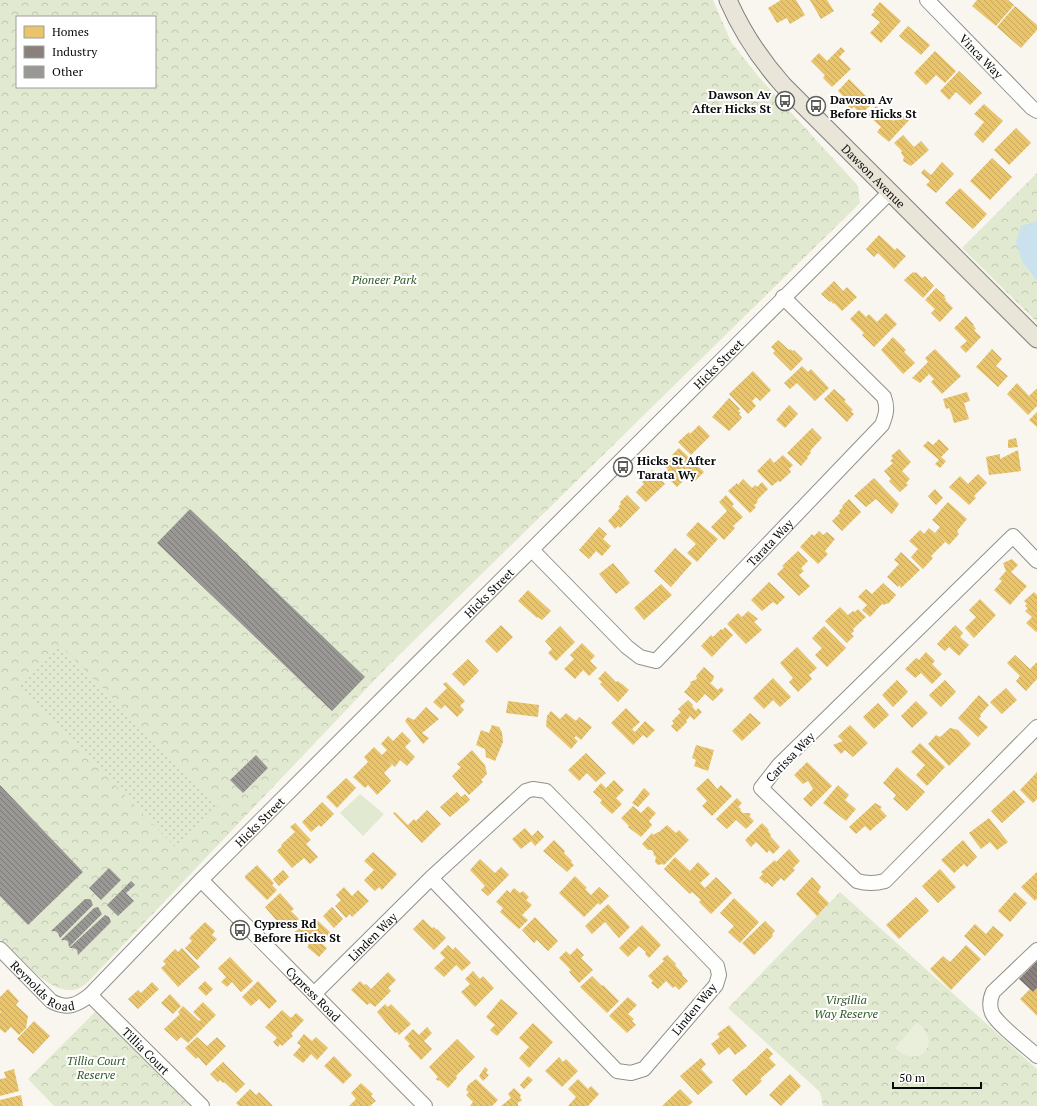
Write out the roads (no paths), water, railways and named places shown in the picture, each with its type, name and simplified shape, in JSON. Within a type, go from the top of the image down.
[{"type":"main road","name":"Dawson Avenue","points":[[728,0],[742,29],[765,65],[783,85],[889,193],[1037,339]]},
{"type":"street","name":"Vinca Way","points":[[926,0],[1032,108],[1037,111]]},
{"type":"street","name":"Hicks Street","points":[[90,995],[202,880],[783,297],[889,193]]},
{"type":"street","name":"Tarata Way","points":[[532,550],[627,647],[640,657],[656,661],[882,425],[886,417],[886,404],[884,397],[783,297]]},
{"type":"street","name":"Carissa Way","points":[[1037,561],[1013,536],[779,765],[761,788],[857,881],[864,883],[879,883],[885,881],[1037,727]]},
{"type":"street","name":"Linden Way","points":[[314,994],[431,878],[526,791],[533,788],[546,791],[717,966],[720,975],[716,985],[644,1069],[631,1073],[617,1071],[431,878]]},
{"type":"street","name":"Cypress Road","points":[[202,880],[426,1106]]},
{"type":"street","name":"Reynolds Road","points":[[0,949],[51,1001],[59,1005],[70,1006],[81,1002],[90,995]]},
{"type":"street","points":[[1037,950],[993,992],[990,999],[992,1013],[998,1021],[1037,1056]]},
{"type":"street","name":"Tillia Court","points":[[90,995],[202,1106]]},
{"type":"water","points":[[1037,221],[1037,281],[1022,261],[1016,242],[1021,226]]},
{"type":"place","name":"Dawson Av After Hicks St","points":[[785,101]]},
{"type":"place","name":"Dawson Av Before Hicks St","points":[[816,106]]},
{"type":"place","name":"Hicks St After Tarata Wy","points":[[623,467]]},
{"type":"place","name":"Cypress Rd Before Hicks St","points":[[240,930]]},
{"type":"park label","name":"Pioneer Park","points":[[384,279]]},
{"type":"park label","name":"Virgillia Way Reserve","points":[[846,1006]]},
{"type":"park label","name":"Tillia Court Reserve","points":[[96,1067]]}]
